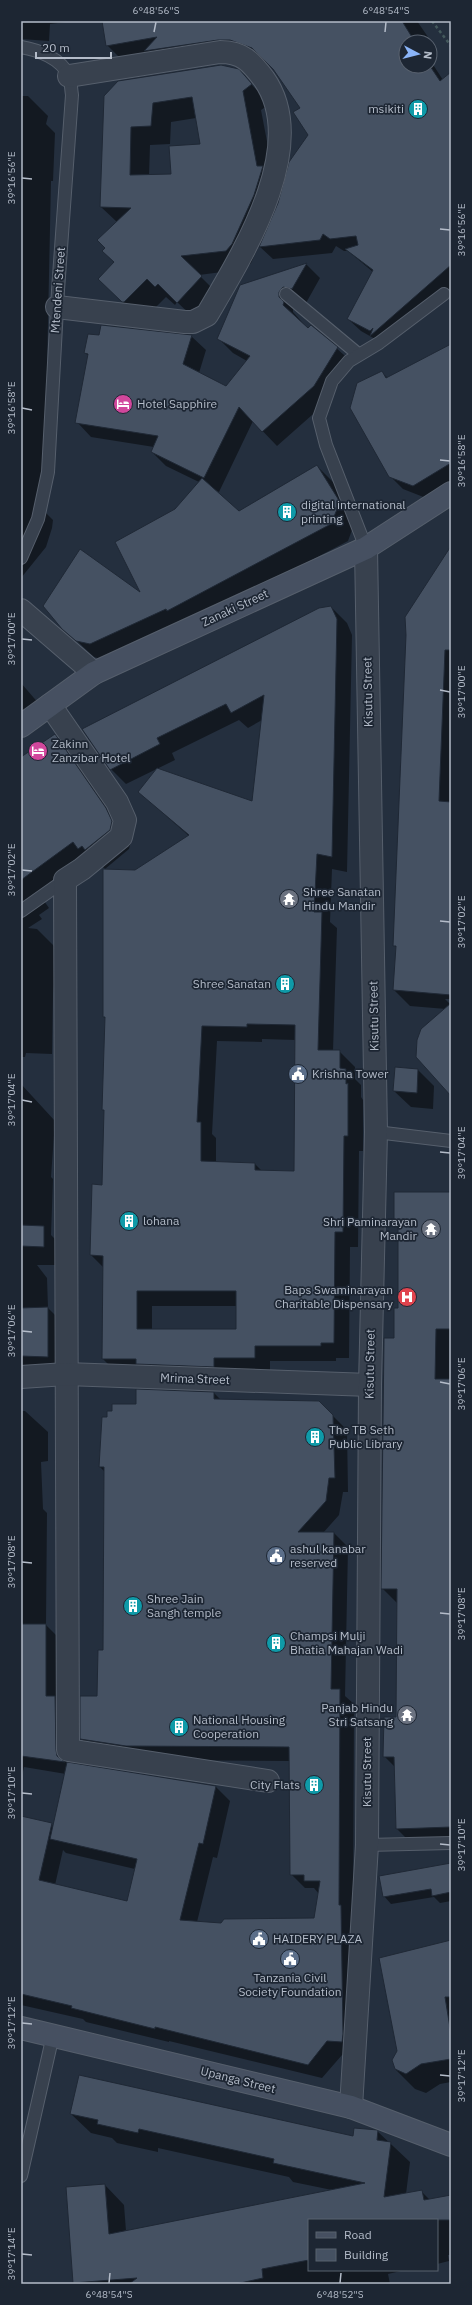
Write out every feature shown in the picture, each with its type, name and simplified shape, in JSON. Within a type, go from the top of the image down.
[{"type":"street","points":[[57,307],[185,322],[202,319],[207,315],[245,250],[271,183],[279,152],[280,125],[272,91],[254,66],[234,52],[220,52],[69,76]]},
{"type":"street","name":"Zanaki Street","points":[[21,726],[94,673],[366,548],[451,493]]},
{"type":"street","name":"Kisutu Street","points":[[351,2107],[366,1845],[370,1386],[376,1132],[366,548]]},
{"type":"street","points":[[21,610],[94,673]]},
{"type":"street","points":[[50,705],[117,802],[125,820],[121,837],[82,869],[65,880],[68,1750],[268,1781]]},
{"type":"street","name":"Mrima Street","points":[[21,1377],[66,1374],[370,1386]]},
{"type":"street","name":"Upanga Street","points":[[21,2028],[351,2107],[451,2145]]},
{"type":"lane","points":[[21,47],[37,50],[49,57],[61,65],[69,76]]},
{"type":"lane","name":"Mtendeni Street","points":[[21,558],[38,519],[48,472],[57,307],[72,101],[69,76]]},
{"type":"lane","points":[[286,294],[358,354]]},
{"type":"lane","points":[[366,548],[326,445],[319,418],[332,381],[349,361],[358,354],[379,343],[444,294]]},
{"type":"lane","points":[[21,911],[65,880]]},
{"type":"lane","points":[[376,1132],[451,1140]]},
{"type":"lane","points":[[366,1845],[451,1843]]},
{"type":"lane","points":[[21,2176],[53,2035]]},
{"type":"path","points":[[432,21],[451,46]]},
{"type":"building","points":[[102,21],[402,21],[410,34],[398,34],[398,74],[435,74],[440,81],[451,72],[451,265],[370,336],[373,328],[370,331],[347,319],[373,270],[345,249],[358,245],[356,236],[330,239],[323,234],[320,240],[259,247],[278,203],[289,162],[308,135],[293,112],[300,108],[273,69],[252,48],[230,40],[218,40],[144,51],[157,37],[106,46]]},
{"type":"building","points":[[221,65],[239,69],[252,84],[243,91],[257,166],[263,166],[254,195],[232,244],[226,251],[181,256],[202,276],[177,303],[158,284],[155,287],[147,279],[124,302],[122,302],[98,279],[114,262],[102,251],[105,248],[97,240],[131,208],[100,207],[104,96],[118,81]],"holes":[[[192,97],[200,144],[169,146],[171,174],[130,175],[131,127],[151,126],[153,103]]]},
{"type":"building","points":[[307,263],[292,289],[283,287],[279,292],[279,297],[284,302],[283,305],[308,328],[311,325],[338,347],[314,386],[262,432],[239,407],[204,478],[151,452],[158,436],[75,423],[88,354],[84,353],[88,334],[99,335],[101,325],[192,335],[183,364],[226,386],[250,356],[217,339],[240,285]]},
{"type":"building","points":[[451,344],[451,463],[413,486],[389,477],[350,408],[357,383],[382,371],[386,378]]},
{"type":"building","points":[[317,465],[340,502],[331,524],[167,611],[166,609],[90,644],[76,641],[62,629],[43,606],[80,549],[140,592],[115,542],[175,509],[202,478],[239,511]]},
{"type":"building","points":[[451,546],[451,650],[445,650],[439,801],[451,802],[451,995],[393,990],[396,946],[393,946],[406,635],[405,617]]},
{"type":"building","points":[[331,606],[337,619],[332,857],[317,854],[314,912],[322,912],[318,1050],[340,1050],[340,1068],[346,1069],[346,1084],[348,1083],[348,1136],[344,1136],[343,1232],[335,1232],[334,1343],[321,1343],[321,1346],[255,1346],[255,1358],[214,1358],[214,1367],[136,1364],[136,1359],[102,1359],[103,1256],[90,1255],[92,1184],[102,1185],[104,1110],[102,1110],[105,1017],[103,1017],[103,869],[135,870],[189,835],[138,792],[157,768],[252,801],[264,695],[231,713],[226,704],[157,738],[160,744],[110,770],[82,729],[319,608]],"holes":[[[247,1024],[295,1025],[294,1171],[255,1170],[255,1163],[201,1161],[201,1122],[197,1122],[202,1026],[247,1027]],[[137,1291],[236,1291],[236,1329],[137,1329]]]},
{"type":"building","points":[[55,734],[106,808],[112,821],[110,830],[85,850],[82,846],[78,849],[73,842],[21,880],[21,757]]},
{"type":"building","points":[[451,1003],[451,1096],[416,1057],[417,1040],[421,1029]]},
{"type":"building","points":[[395,1067],[418,1069],[417,1093],[393,1091]]},
{"type":"building","points":[[394,1192],[451,1192],[451,1329],[436,1329],[435,1379],[451,1379],[451,1827],[396,1829],[394,1757],[383,1757],[384,1717],[396,1717],[397,1589],[381,1589],[384,1338],[394,1338],[394,1308],[398,1308],[398,1220],[394,1220]]},
{"type":"building","points":[[21,1225],[44,1226],[44,1247],[21,1246]]},
{"type":"building","points":[[48,1307],[48,1357],[21,1356],[21,1308]]},
{"type":"building","points":[[136,1389],[214,1392],[214,1399],[319,1401],[333,1415],[335,1478],[329,1478],[326,1501],[298,1532],[334,1532],[331,1689],[340,1689],[339,1905],[341,1905],[343,2034],[342,2042],[327,2041],[308,2065],[155,2027],[155,2029],[71,2008],[72,2006],[21,1994],[21,1816],[52,1823],[39,1880],[127,1901],[137,1859],[50,1839],[67,1762],[216,1786],[203,1844],[199,1843],[180,1920],[221,1923],[224,1919],[314,1918],[320,1881],[304,1881],[304,1875],[290,1875],[289,1747],[126,1746],[80,1739],[80,1696],[97,1696],[98,1650],[103,1650],[104,1467],[99,1467],[102,1417],[107,1417],[107,1411],[112,1411],[112,1404],[136,1404]]},
{"type":"building","points":[[21,1624],[46,1624],[46,1696],[55,1696],[56,1750],[57,1756],[65,1762],[21,1756]]},
{"type":"building","points":[[451,1863],[451,1892],[432,1896],[431,1889],[383,1897],[379,1876]]},
{"type":"building","points":[[451,1940],[451,1997],[445,1997],[451,2034],[451,2059],[421,2064],[406,2074],[395,2069],[392,2060],[397,2051],[379,1958]]},
{"type":"building","points":[[79,2075],[353,2136],[354,2128],[378,2130],[377,2140],[391,2142],[384,2197],[422,2190],[424,2200],[451,2195],[451,2220],[308,2219],[308,2260],[262,2269],[263,2278],[236,2284],[129,2284],[137,2278],[73,2283],[66,2187],[105,2184],[109,2234],[365,2183],[273,2163],[274,2159],[139,2129],[138,2133],[97,2124],[98,2120],[70,2114]]},
{"type":"place","name":"msikiti","points":[[418,109]]},
{"type":"place","name":"Hotel Sapphire","points":[[123,404]]},
{"type":"place","name":"digital international printing","points":[[287,512]]},
{"type":"place","name":"Zakinn Zanzibar Hotel","points":[[38,751]]},
{"type":"place","name":"Shree Sanatan Hindu Mandir","points":[[289,899]]},
{"type":"place","name":"Shree Sanatan","points":[[285,984]]},
{"type":"place","name":"Krishna Tower","points":[[298,1074]]},
{"type":"place","name":"lohana","points":[[129,1221]]},
{"type":"place","name":"Shri Paminarayan Mandir","points":[[431,1229]]},
{"type":"place","name":"Baps Swaminarayan Charitable Dispensary","points":[[407,1297]]},
{"type":"place","name":"The TB Seth Public Library","points":[[315,1437]]},
{"type":"place","name":"ashul kanabar reserved","points":[[276,1556]]},
{"type":"place","name":"Shree Jain Sangh temple","points":[[133,1606]]},
{"type":"place","name":"Champsi Mulji Bhatia Mahajan Wadi","points":[[276,1643]]},
{"type":"place","name":"Panjab Hindu Stri Satsang","points":[[407,1715]]},
{"type":"place","name":"National Housing Cooperation","points":[[179,1727]]},
{"type":"place","name":"City Flats","points":[[314,1785]]},
{"type":"place","name":"HAIDERY PLAZA","points":[[259,1939]]},
{"type":"place","name":"Tanzania Civil Society Foundation","points":[[290,1959]]}]
